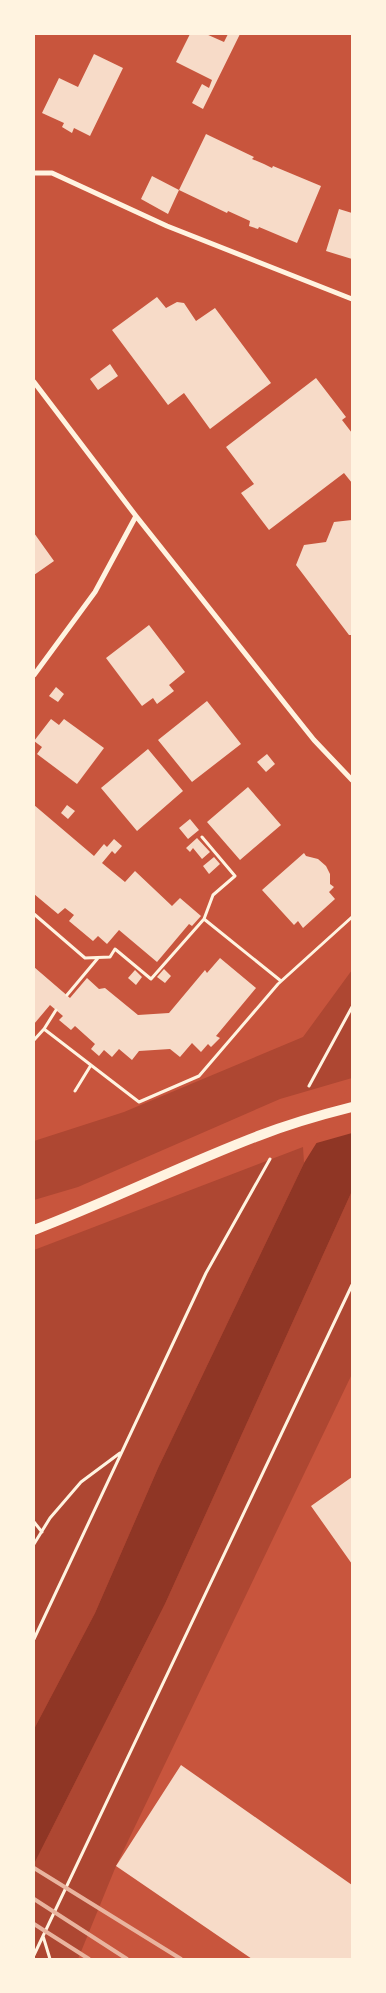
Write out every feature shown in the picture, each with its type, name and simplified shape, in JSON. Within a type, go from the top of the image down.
[{"type":"main road","points":[[34,1230],[88,1210],[184,1166],[259,1135],[352,1107]]},
{"type":"street","points":[[34,174],[52,173],[167,226],[352,299]]},
{"type":"street","points":[[34,382],[136,516],[309,734],[352,780]]},
{"type":"street","points":[[34,676],[95,592],[136,516]]},
{"type":"path","points":[[34,914],[85,958],[110,957],[115,949],[151,979],[204,919],[213,895],[235,876],[202,837]]},
{"type":"path","points":[[44,1029],[139,1102],[199,1076],[281,981],[352,917]]},
{"type":"path","points":[[204,919],[281,981]]},
{"type":"path","points":[[67,996],[98,958]]},
{"type":"path","points":[[309,1086],[352,1008]]},
{"type":"path","points":[[34,1040],[44,1029],[56,1010]]},
{"type":"path","points":[[75,1091],[91,1065]]},
{"type":"path","points":[[34,1639],[206,1273],[270,1159]]},
{"type":"path","points":[[34,1955],[352,1285]]},
{"type":"path","points":[[34,1544],[50,1518],[81,1482],[122,1452]]},
{"type":"path","points":[[34,1522],[42,1532]]},
{"type":"path","points":[[43,1935],[50,1959]]},
{"type":"shaded area","points":[[352,970],[352,1078],[280,1099],[78,1187],[34,1200],[34,1141],[124,1112],[303,1037]]},
{"type":"shaded area","points":[[352,1086],[352,1191],[165,1604],[34,1864],[34,1729],[95,1613],[158,1468],[304,1163]]},
{"type":"shaded area","points":[[303,1147],[304,1163],[158,1468],[95,1613],[34,1729],[34,1250]]},
{"type":"shaded area","points":[[352,1191],[352,1374],[116,1866],[78,1959],[34,1959],[34,1864],[165,1604]]},
{"type":"pier","points":[[352,1084],[352,1133],[313,1144],[350,1085]]},
{"type":"building","points":[[190,34],[206,34],[224,42],[228,34],[240,34],[203,109],[192,103],[202,84],[209,88],[212,80],[176,62]]},
{"type":"building","points":[[94,54],[123,68],[90,136],[74,128],[72,133],[62,127],[64,123],[42,113],[59,78],[78,87]]},
{"type":"building","points":[[206,134],[254,157],[252,159],[321,186],[297,243],[259,227],[258,229],[249,226],[250,221],[228,211],[227,213],[179,190]]},
{"type":"building","points":[[152,176],[179,190],[168,214],[141,199]]},
{"type":"building","points":[[339,209],[352,213],[352,259],[326,251]]},
{"type":"building","points":[[157,297],[166,308],[177,302],[184,303],[196,321],[215,308],[271,383],[210,429],[184,393],[168,405],[112,330]]},
{"type":"building","points":[[110,364],[118,376],[98,390],[90,379]]},
{"type":"building","points":[[316,378],[346,417],[342,420],[352,433],[352,483],[344,473],[269,530],[241,493],[254,484],[226,447]]},
{"type":"building","points":[[352,520],[352,635],[349,635],[296,565],[304,545],[326,542],[334,522]]},
{"type":"building","points":[[34,533],[54,561],[34,575]]},
{"type":"building","points":[[149,625],[185,672],[169,685],[174,691],[157,704],[153,698],[142,706],[106,658]]},
{"type":"building","points":[[56,687],[64,694],[58,702],[49,696]]},
{"type":"building","points":[[207,701],[241,744],[192,782],[158,740]]},
{"type":"building","points":[[51,719],[59,725],[64,719],[104,748],[77,784],[37,754],[42,747],[34,741]]},
{"type":"building","points":[[148,749],[183,791],[137,831],[101,788]]},
{"type":"building","points":[[267,754],[275,764],[266,772],[257,762]]},
{"type":"building","points":[[248,787],[281,825],[240,860],[207,822]]},
{"type":"building","points":[[34,805],[94,856],[104,844],[107,847],[114,839],[122,846],[115,854],[112,851],[102,863],[125,882],[135,871],[172,906],[180,898],[201,916],[192,926],[189,924],[157,962],[119,930],[107,944],[98,936],[93,941],[69,921],[74,915],[65,908],[58,914],[34,894]]},
{"type":"building","points":[[67,805],[75,811],[68,819],[61,813]]},
{"type":"building","points":[[190,819],[199,830],[188,839],[179,828]]},
{"type":"building","points":[[197,838],[210,852],[202,859],[193,848],[190,852],[186,848]]},
{"type":"building","points":[[304,853],[306,856],[318,859],[326,866],[330,874],[330,884],[334,887],[329,892],[335,899],[303,928],[298,921],[294,925],[262,890]]},
{"type":"building","points":[[214,857],[220,864],[209,874],[203,866]]},
{"type":"building","points":[[220,958],[256,988],[216,1036],[220,1038],[211,1047],[208,1044],[201,1052],[192,1043],[180,1057],[170,1049],[139,1051],[132,1060],[119,1049],[112,1057],[104,1050],[99,1056],[91,1049],[95,1044],[75,1026],[71,1030],[59,1020],[63,1016],[50,1005],[34,1024],[34,967],[70,998],[87,978],[99,989],[105,988],[138,1015],[169,1013],[205,970],[207,973]]},
{"type":"building","points":[[164,969],[171,976],[165,983],[157,977]]},
{"type":"building","points":[[135,970],[142,977],[136,985],[128,978]]},
{"type":"building","points":[[352,1477],[352,1564],[311,1506]]},
{"type":"building","points":[[181,1765],[352,1885],[352,1959],[252,1959],[116,1866]]},
{"type":"railway","points":[[34,1868],[181,1959]]},
{"type":"railway","points":[[34,1899],[127,1959]]},
{"type":"railway","points":[[34,1924],[89,1959]]}]
